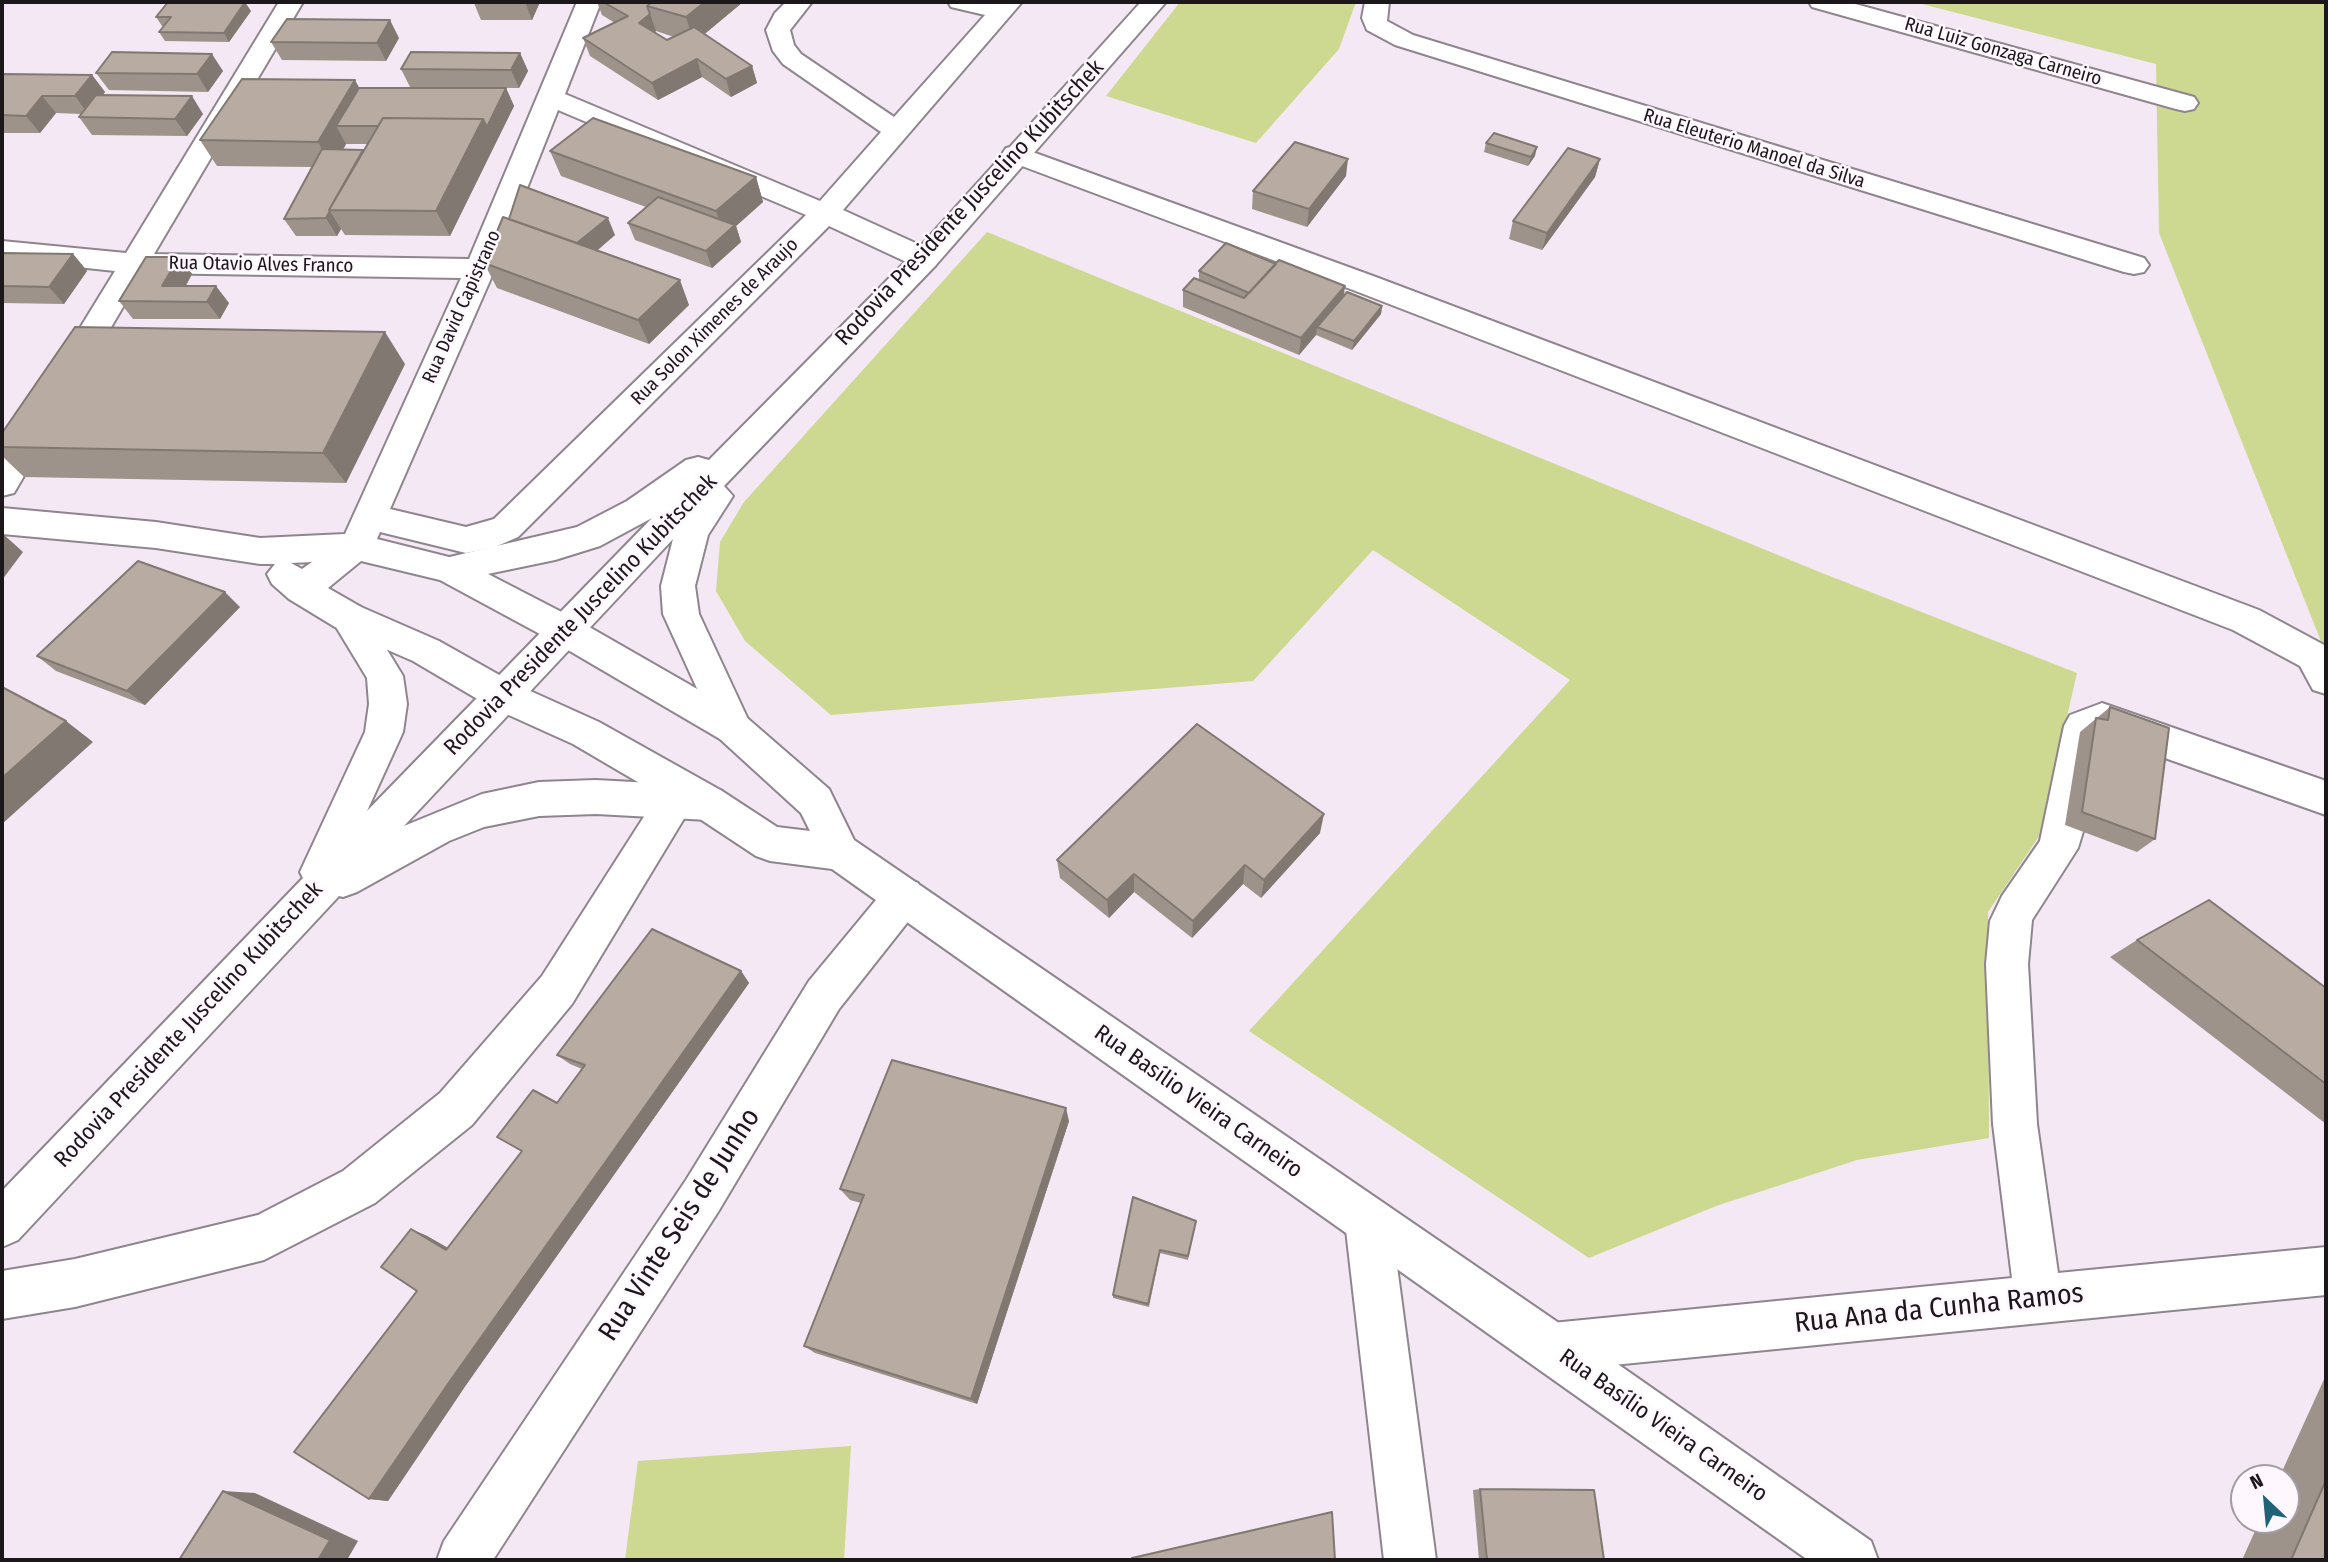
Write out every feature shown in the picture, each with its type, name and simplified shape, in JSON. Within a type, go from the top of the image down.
[{"type":"main road","points":[[2,484],[291,2]]},
{"type":"main road","name":"Rua David Capistrano","points":[[301,589],[362,532],[480,269],[589,2]]},
{"type":"main road","points":[[800,2],[784,18],[778,30],[792,59],[898,132]]},
{"type":"main road","points":[[960,2],[1006,7]]},
{"type":"main road","name":"Rodovia Presidente Juscelino Kubitschek","points":[[2,1224],[564,630],[925,259],[1154,2]]},
{"type":"main road","name":"Rua Luiz Gonzaga Carneiro","points":[[1821,2],[2185,103]]},
{"type":"main road","name":"Rua Solon Ximenes de Araujo","points":[[362,532],[466,540],[495,534],[506,528],[825,213],[1006,7]]},
{"type":"main road","name":"Rua Eleuterio Manoel da Silva","points":[[1377,14],[1404,40],[2134,265]]},
{"type":"main road","points":[[550,97],[825,213],[925,259]]},
{"type":"main road","points":[[1016,155],[1376,288],[2246,620],[2313,656],[2326,679]]},
{"type":"main road","name":"Rua Otavio Alves Franco","points":[[2,250],[135,263],[480,269]]},
{"type":"main road","points":[[2,521],[156,535],[260,551],[362,532],[449,569],[555,547],[588,537],[639,510],[769,419]]},
{"type":"main road","points":[[733,728],[681,614],[678,586],[692,533],[769,419]]},
{"type":"main road","points":[[260,551],[301,589],[348,617],[426,651],[504,696],[586,733],[691,802],[770,844],[840,852]]},
{"type":"main road","name":"Rua Basílio Vieira Carneiro","points":[[449,569],[564,630],[733,728],[814,801],[840,852],[1552,1347],[1852,1560]]},
{"type":"main road","points":[[307,899],[384,732],[388,704],[385,676],[348,617]]},
{"type":"main road","points":[[2038,1299],[2015,1124],[2007,964],[2011,922],[2016,909],[2058,848],[2065,825],[2083,726],[2102,719],[2326,798]]},
{"type":"main road","points":[[307,899],[435,829],[482,811],[539,799],[596,797],[691,802]]},
{"type":"main road","points":[[2,1295],[75,1283],[264,1237],[359,1187],[456,1109],[557,990],[691,802]]},
{"type":"main road","name":"Rua Vinte Seis de Junho","points":[[463,1560],[702,1196],[824,995],[904,896]]},
{"type":"main road","points":[[1368,1221],[1410,1560]]},
{"type":"main road","name":"Rua Ana da Cunha Ramos","points":[[1552,1347],[2326,1270]]},
{"type":"green space","points":[[1180,2],[1356,2],[1339,49],[1256,143],[1106,96]]},
{"type":"green space","points":[[1914,2],[2326,2],[2326,654],[2159,233],[2156,64]]},
{"type":"green space","points":[[987,232],[1822,573],[2077,673],[2040,835],[1988,912],[1989,1138],[1857,1160],[1716,1206],[1589,1258],[1249,1031],[1570,680],[1373,550],[1253,681],[831,715],[745,641],[716,591],[720,542],[744,502]]},
{"type":"green space","points":[[851,1446],[844,1560],[625,1560],[638,1461]]},
{"type":"building","points":[[168,2],[245,2],[224,33],[159,32],[171,17],[156,17]]},
{"type":"building","points":[[603,2],[652,2],[647,6],[650,14],[639,23],[667,40],[694,27],[752,66],[726,79],[697,59],[652,83],[583,38],[628,16]]},
{"type":"building","points":[[652,2],[705,2],[686,17],[647,6]]},
{"type":"building","points":[[287,19],[390,20],[377,43],[271,42]]},
{"type":"building","points":[[112,52],[212,54],[197,74],[96,73]]},
{"type":"building","points":[[411,52],[520,53],[511,70],[401,69]]},
{"type":"building","points":[[2,74],[92,75],[75,96],[42,96],[26,116],[2,115]]},
{"type":"building","points":[[242,79],[355,80],[318,142],[200,140]]},
{"type":"building","points":[[359,88],[506,88],[487,127],[483,119],[383,118],[378,126],[336,126]]},
{"type":"building","points":[[96,95],[192,96],[175,119],[79,117]]},
{"type":"building","points":[[383,118],[483,119],[436,211],[329,210]]},
{"type":"building","points":[[593,118],[756,177],[716,211],[550,151]]},
{"type":"building","points":[[1494,133],[1537,147],[1531,157],[1486,143]]},
{"type":"building","points":[[1295,142],[1348,159],[1309,209],[1253,191]]},
{"type":"building","points":[[1568,148],[1600,159],[1547,233],[1513,221]]},
{"type":"building","points":[[322,149],[363,150],[326,218],[284,219]]},
{"type":"building","points":[[520,185],[608,218],[577,243],[509,219]]},
{"type":"building","points":[[658,197],[735,225],[706,251],[628,223]]},
{"type":"building","points":[[503,217],[680,280],[638,320],[484,263]]},
{"type":"building","points":[[1226,243],[1276,264],[1249,293],[1199,271]]},
{"type":"building","points":[[2,253],[73,254],[49,287],[2,286]]},
{"type":"building","points":[[146,257],[179,257],[162,286],[216,286],[207,302],[119,301]]},
{"type":"building","points":[[1279,260],[1345,286],[1301,338],[1183,290],[1194,278],[1244,298]]},
{"type":"building","points":[[1347,292],[1382,306],[1354,341],[1317,327]]},
{"type":"building","points":[[75,327],[385,332],[323,453],[2,447],[2,433]]},
{"type":"building","points":[[138,561],[225,592],[127,691],[37,656]]},
{"type":"building","points":[[2,687],[66,721],[2,778]]},
{"type":"building","points":[[2110,707],[2169,728],[2155,839],[2082,812],[2096,718],[2108,720]]},
{"type":"building","points":[[1197,724],[1324,814],[1264,880],[1245,865],[1193,921],[1134,874],[1107,900],[1057,860]]},
{"type":"building","points":[[2209,900],[2326,988],[2326,1084],[2137,940]]},
{"type":"building","points":[[652,929],[741,971],[369,1499],[294,1452],[417,1291],[381,1267],[411,1229],[446,1250],[522,1151],[497,1137],[533,1090],[557,1103],[585,1065],[557,1055]]},
{"type":"building","points":[[892,1060],[1066,1108],[971,1399],[804,1346],[864,1195],[840,1189]]},
{"type":"building","points":[[1133,1197],[1196,1221],[1188,1256],[1160,1250],[1148,1304],[1113,1295]]},
{"type":"building","points":[[2326,1480],[2326,1560],[2291,1560]]},
{"type":"building","points":[[1480,1489],[1594,1490],[1604,1560],[1487,1560]]},
{"type":"building","points":[[223,1491],[330,1540],[318,1560],[179,1560]]},
{"type":"building","points":[[1332,1512],[1335,1560],[1132,1558]]}]
